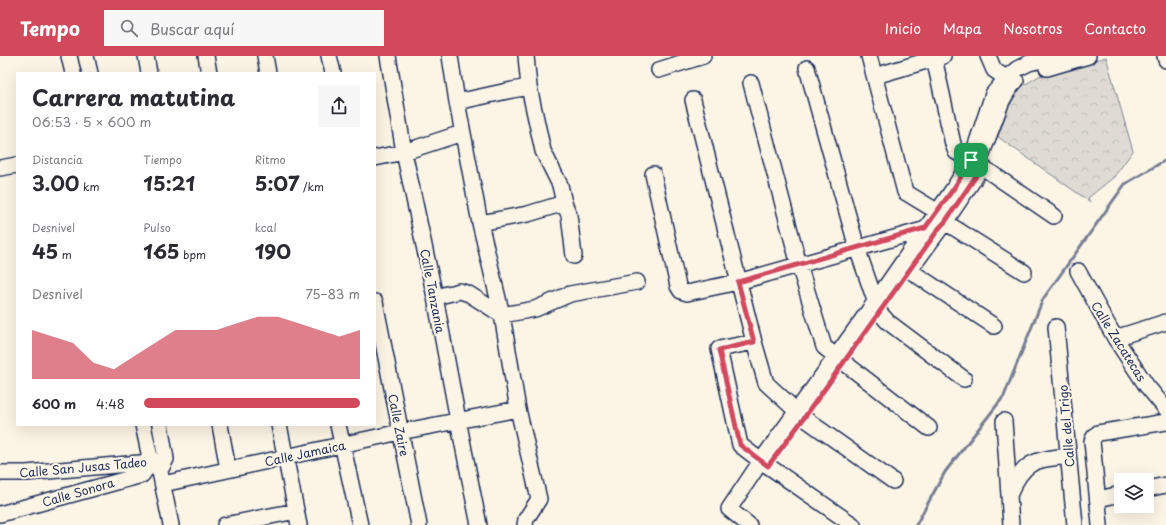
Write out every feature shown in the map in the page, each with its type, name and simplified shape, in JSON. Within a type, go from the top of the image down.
[{"type":"street","points":[[69,56],[73,72]]},
{"type":"street","points":[[86,56],[90,72]]},
{"type":"street","points":[[146,56],[149,72]]},
{"type":"street","points":[[206,56],[209,72]]},
{"type":"street","points":[[265,56],[268,72]]},
{"type":"street","points":[[329,56],[333,72]]},
{"type":"street","name":"Calle Tanzania","points":[[388,56],[404,152],[435,297],[479,525]]},
{"type":"street","points":[[450,56],[462,133],[480,223],[502,316],[518,409],[539,499],[526,519],[525,525]]},
{"type":"street","points":[[526,56],[529,87],[543,150],[560,185],[564,203],[569,215],[574,256]]},
{"type":"street","points":[[659,70],[688,58],[703,56]]},
{"type":"street","points":[[869,56],[905,192],[937,222],[1024,272]]},
{"type":"street","points":[[988,56],[994,70],[1009,82]]},
{"type":"street","points":[[749,525],[732,512],[764,464],[937,222],[976,176],[974,162],[1002,103],[1009,82],[1017,69],[1029,63],[1058,56]]},
{"type":"street","points":[[1009,82],[1031,72],[1088,56]]},
{"type":"street","points":[[1165,56],[1166,60]]},
{"type":"street","points":[[875,76],[939,57],[953,144],[956,152],[974,162],[1054,216]]},
{"type":"street","points":[[807,68],[857,248],[877,307],[888,322],[964,379]]},
{"type":"street","points":[[751,83],[799,265],[824,347],[929,428]]},
{"type":"street","points":[[457,102],[529,87]]},
{"type":"street","points":[[693,100],[738,282],[766,383],[800,415],[893,481]]},
{"type":"street","points":[[376,158],[404,152],[462,133]]},
{"type":"street","points":[[0,168],[16,165]]},
{"type":"street","points":[[653,174],[678,286],[681,291],[686,293],[738,282],[799,265],[937,222]]},
{"type":"street","points":[[480,223],[528,214],[564,203]]},
{"type":"street","points":[[907,264],[994,326]]},
{"type":"street","name":"Calle Zacatecas","points":[[1078,271],[1115,338],[1146,385],[1166,409]]},
{"type":"street","points":[[435,297],[460,291],[469,294],[502,316],[535,310],[570,294],[637,282]]},
{"type":"street","name":"Calle Zaire","points":[[376,307],[419,525]]},
{"type":"street","points":[[1115,338],[1166,322]]},
{"type":"street","name":"Calle del Trigo","points":[[1056,327],[1075,525]]},
{"type":"street","points":[[754,342],[719,350],[740,445],[764,464],[853,525]]},
{"type":"street","name":"Calle Jamaica","points":[[160,469],[228,469],[458,420],[518,409]]},
{"type":"street","points":[[1004,421],[1011,525]]},
{"type":"street","points":[[1100,525],[1092,441],[1094,437],[1098,433],[1166,422]]},
{"type":"street","points":[[143,426],[160,469],[171,525]]},
{"type":"street","points":[[160,426],[160,469]]},
{"type":"street","points":[[220,426],[228,469]]},
{"type":"street","points":[[225,525],[298,518],[279,426]]},
{"type":"street","points":[[338,426],[360,525]]},
{"type":"street","points":[[1009,494],[1015,481],[1032,463],[1043,459],[1068,456]]},
{"type":"street","name":"Calle San Jusas Tadeo","points":[[0,473],[160,469]]},
{"type":"street","name":"Calle Sonora","points":[[0,514],[160,469]]},
{"type":"street","points":[[1154,488],[1166,485]]},
{"type":"street","points":[[1098,499],[1114,496]]},
{"type":"green space","points":[[1106,57],[1133,151],[1114,177],[1088,198],[1090,202],[998,137],[1008,108],[1021,87],[1039,76]]},
{"type":"waterway","points":[[916,525],[945,472],[1004,396],[1043,299],[1125,184],[1164,161]]},
{"type":"route","points":[[971,160],[978,164],[976,176],[945,222],[768,466],[740,445],[719,350],[754,342],[738,282],[925,228],[938,212],[971,160]]}]
